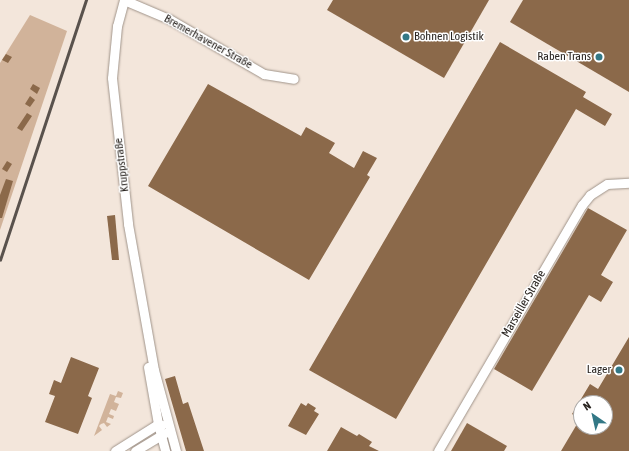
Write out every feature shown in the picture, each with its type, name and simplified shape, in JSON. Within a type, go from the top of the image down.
[{"type":"street","name":"Bremerhavener Straße","points":[[124,0],[169,19],[264,74],[294,79]]},
{"type":"street","name":"Kruppstraße","points":[[124,0],[117,26],[112,78],[128,224],[154,370],[176,451]]},
{"type":"street","name":"Marseiller Straße","points":[[438,451],[582,205],[590,195],[607,184],[629,183]]},
{"type":"street","name":"Kruppstraße","points":[[147,330],[144,346],[158,424],[165,451]]},
{"type":"street","points":[[115,451],[158,424],[169,428],[161,437],[135,451]]},
{"type":"shaded area","points":[[30,15],[67,31],[0,230],[0,63]]},
{"type":"shaded area","points":[[118,391],[123,393],[121,398],[116,397],[114,402],[119,404],[116,411],[111,409],[109,414],[114,416],[113,419],[108,417],[106,422],[111,424],[107,427],[104,423],[101,424],[99,426],[102,430],[94,436],[110,394],[116,396]]},
{"type":"building","name":"Bohnen Logistik","points":[[333,0],[489,0],[444,78],[327,10]]},
{"type":"building","name":"Raben Trans","points":[[523,0],[629,0],[629,92],[510,22]]},
{"type":"building","points":[[500,42],[586,92],[583,97],[612,114],[605,126],[576,109],[396,419],[309,370]]},
{"type":"building","points":[[6,54],[12,57],[8,63],[2,60]]},
{"type":"building","points":[[33,84],[40,88],[37,94],[30,89]]},
{"type":"building","points":[[208,84],[301,136],[306,127],[335,143],[329,153],[354,168],[363,151],[377,158],[367,175],[370,177],[309,280],[148,186]]},
{"type":"building","points":[[30,96],[35,100],[30,107],[25,104]]},
{"type":"building","points":[[27,113],[32,116],[22,131],[17,128]]},
{"type":"building","points":[[7,161],[12,164],[7,172],[2,169]]},
{"type":"building","points":[[6,179],[13,181],[2,218],[0,218],[0,195]]},
{"type":"building","points":[[588,208],[627,230],[601,275],[613,282],[601,302],[589,295],[532,391],[494,369]]},
{"type":"building","points":[[115,215],[119,260],[112,260],[107,216]]},
{"type":"building","name":"Lager","points":[[629,337],[629,451],[561,451],[573,431],[573,435],[613,435],[613,395],[583,395],[590,384],[598,389]]},
{"type":"building","points":[[71,357],[99,368],[88,396],[92,398],[78,434],[45,422],[55,396],[49,394],[54,380],[61,383]]},
{"type":"building","points":[[175,376],[183,404],[188,402],[204,451],[186,451],[165,379]]},
{"type":"building","points":[[301,403],[306,406],[308,403],[316,408],[314,411],[319,414],[306,435],[288,426]]},
{"type":"building","points":[[467,423],[507,446],[504,451],[451,451]]},
{"type":"building","points":[[341,427],[357,436],[359,434],[372,442],[369,446],[379,451],[327,451]]},
{"type":"railway","points":[[0,260],[86,0]]},
{"type":"place","name":"Bohnen Logistik","points":[[406,37]]},
{"type":"place","name":"Raben Trans","points":[[599,57]]},
{"type":"place","name":"Lager","points":[[619,370]]}]
